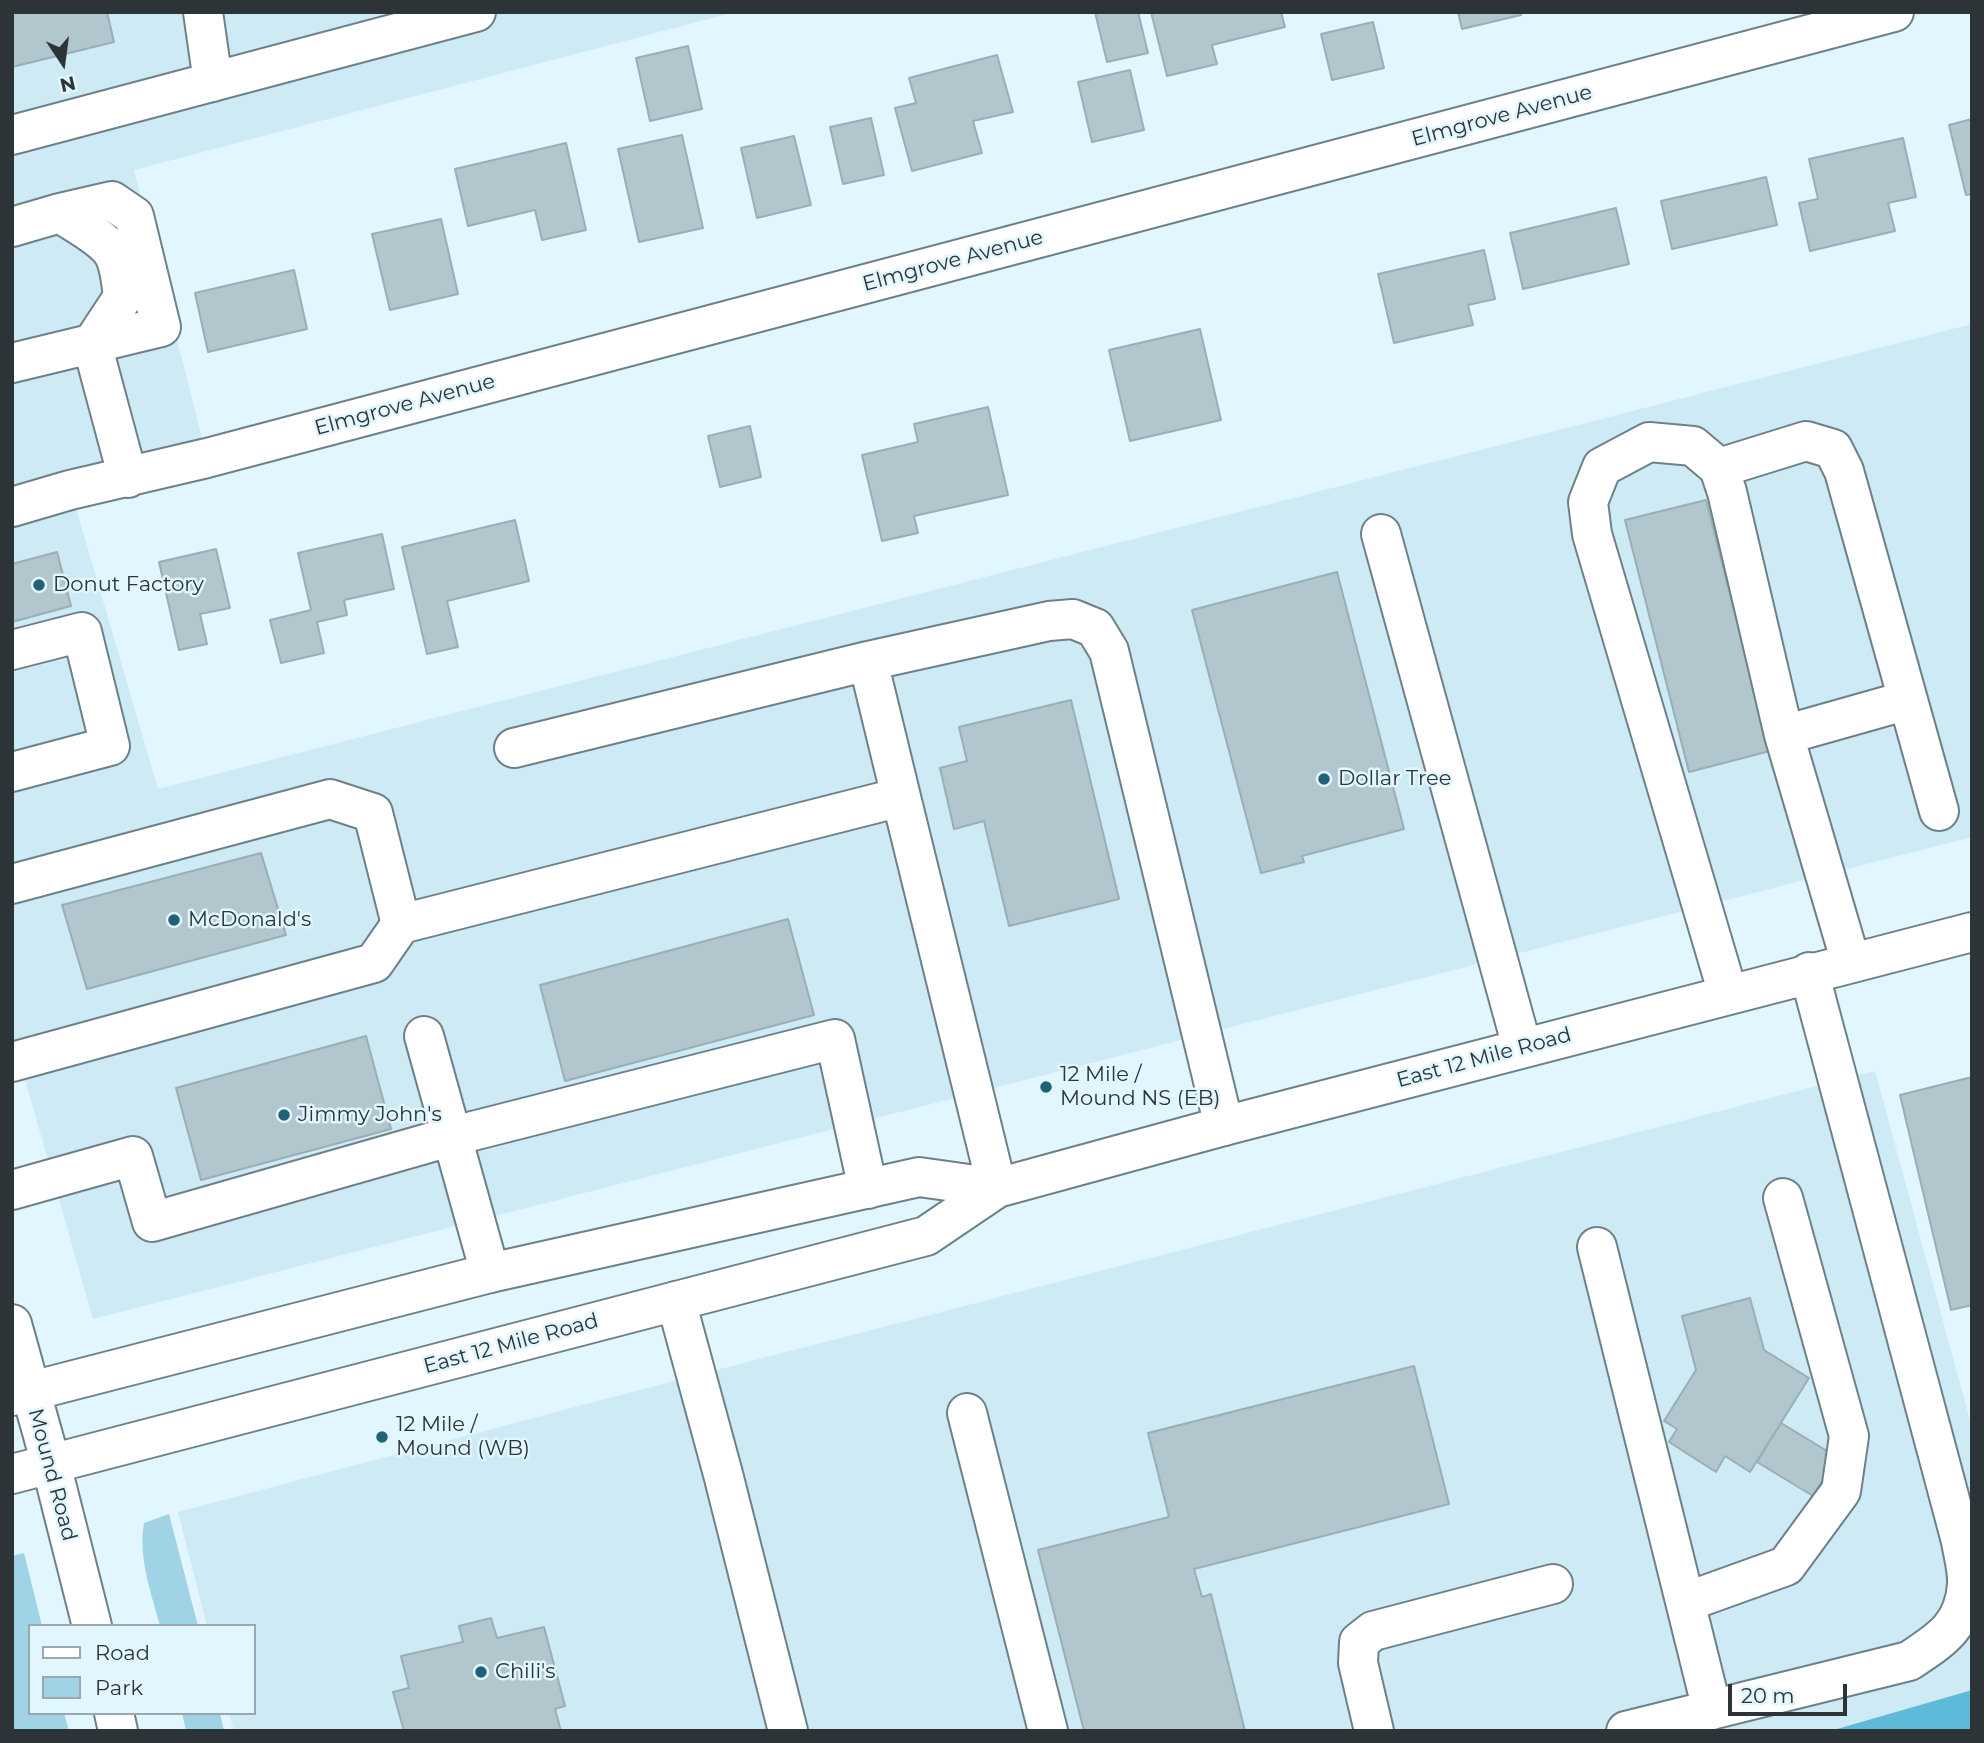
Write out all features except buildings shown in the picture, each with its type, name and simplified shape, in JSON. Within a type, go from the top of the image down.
[{"type":"main road","points":[[203,12],[213,82]]},
{"type":"main road","points":[[12,135],[476,12]]},
{"type":"main road","name":"Elmgrove Avenue","points":[[12,507],[1894,12]]},
{"type":"main road","points":[[12,227],[112,201],[134,216],[161,327],[12,363]]},
{"type":"main road","points":[[60,214],[111,250],[120,272],[123,297],[92,344],[128,478]]},
{"type":"main road","points":[[1719,467],[1806,441],[1833,449],[1844,471],[1939,811]]},
{"type":"main road","points":[[1728,994],[1592,534],[1588,502],[1602,467],[1649,442],[1693,446],[1719,467],[1784,735],[1851,963]]},
{"type":"main road","points":[[1381,534],[1522,1047]]},
{"type":"main road","points":[[514,748],[868,661],[1049,621],[1073,619],[1095,628],[1109,651],[1224,1126]]},
{"type":"main road","points":[[12,650],[82,632],[110,747],[12,772]]},
{"type":"main road","points":[[868,661],[997,1188]]},
{"type":"main road","points":[[1784,735],[1908,700]]},
{"type":"main road","points":[[12,1062],[374,963],[401,924],[901,797]]},
{"type":"main road","points":[[12,884],[330,799],[373,813],[401,924]]},
{"type":"main road","name":"East 12 Mile Road","points":[[12,1474],[926,1236],[997,1188],[1522,1047],[1972,932]]},
{"type":"main road","points":[[1626,1731],[1909,1661],[1940,1642],[1959,1618],[1968,1584],[1958,1527],[1809,972]]},
{"type":"main road","points":[[424,1036],[490,1273]]},
{"type":"main road","points":[[12,1190],[133,1156],[152,1222],[453,1136],[835,1039],[868,1189]]},
{"type":"main road","name":"East 12 Mile Road","points":[[21,1394],[490,1273],[919,1177],[997,1188]]},
{"type":"main road","points":[[1686,1602],[1786,1566],[1841,1491],[1849,1436],[1783,1198]]},
{"type":"main road","points":[[1597,1247],[1712,1710]]},
{"type":"main road","points":[[676,1301],[788,1731]]},
{"type":"main road","name":"Mound Road","points":[[12,1324],[21,1394],[51,1464],[91,1624]]},
{"type":"main road","points":[[967,1413],[1048,1731]]},
{"type":"main road","points":[[1374,1731],[1358,1663],[1359,1642],[1373,1631],[1553,1584]]},
{"type":"shaded area","points":[[12,12],[735,12],[134,170],[207,458],[71,491],[158,789],[1972,324],[1972,837],[93,1319],[12,1033]]},
{"type":"shaded area","points":[[1875,1071],[1972,1428],[1972,1690],[1830,1731],[234,1731],[230,1715],[256,1715],[256,1624],[206,1624],[178,1512]]},
{"type":"shaded area","points":[[1972,1690],[1972,1731],[1830,1731]]},
{"type":"green space","points":[[169,1514],[197,1624],[159,1624],[144,1562],[144,1523]]},
{"type":"green space","points":[[24,1553],[42,1624],[28,1624],[28,1715],[65,1715],[69,1731],[12,1731],[12,1556]]},
{"type":"green space","points":[[182,1715],[220,1715],[224,1731],[186,1731]]},
{"type":"place","name":"Donut Factory","points":[[39,585]]},
{"type":"place","name":"Dollar Tree","points":[[1324,779]]},
{"type":"place","name":"McDonald's","points":[[174,920]]},
{"type":"place","name":"12 Mile / Mound NS (EB)","points":[[1046,1087]]},
{"type":"place","name":"Jimmy John's","points":[[284,1115]]},
{"type":"place","name":"12 Mile / Mound (WB)","points":[[382,1437]]},
{"type":"place","name":"Chili's","points":[[481,1672]]}]
